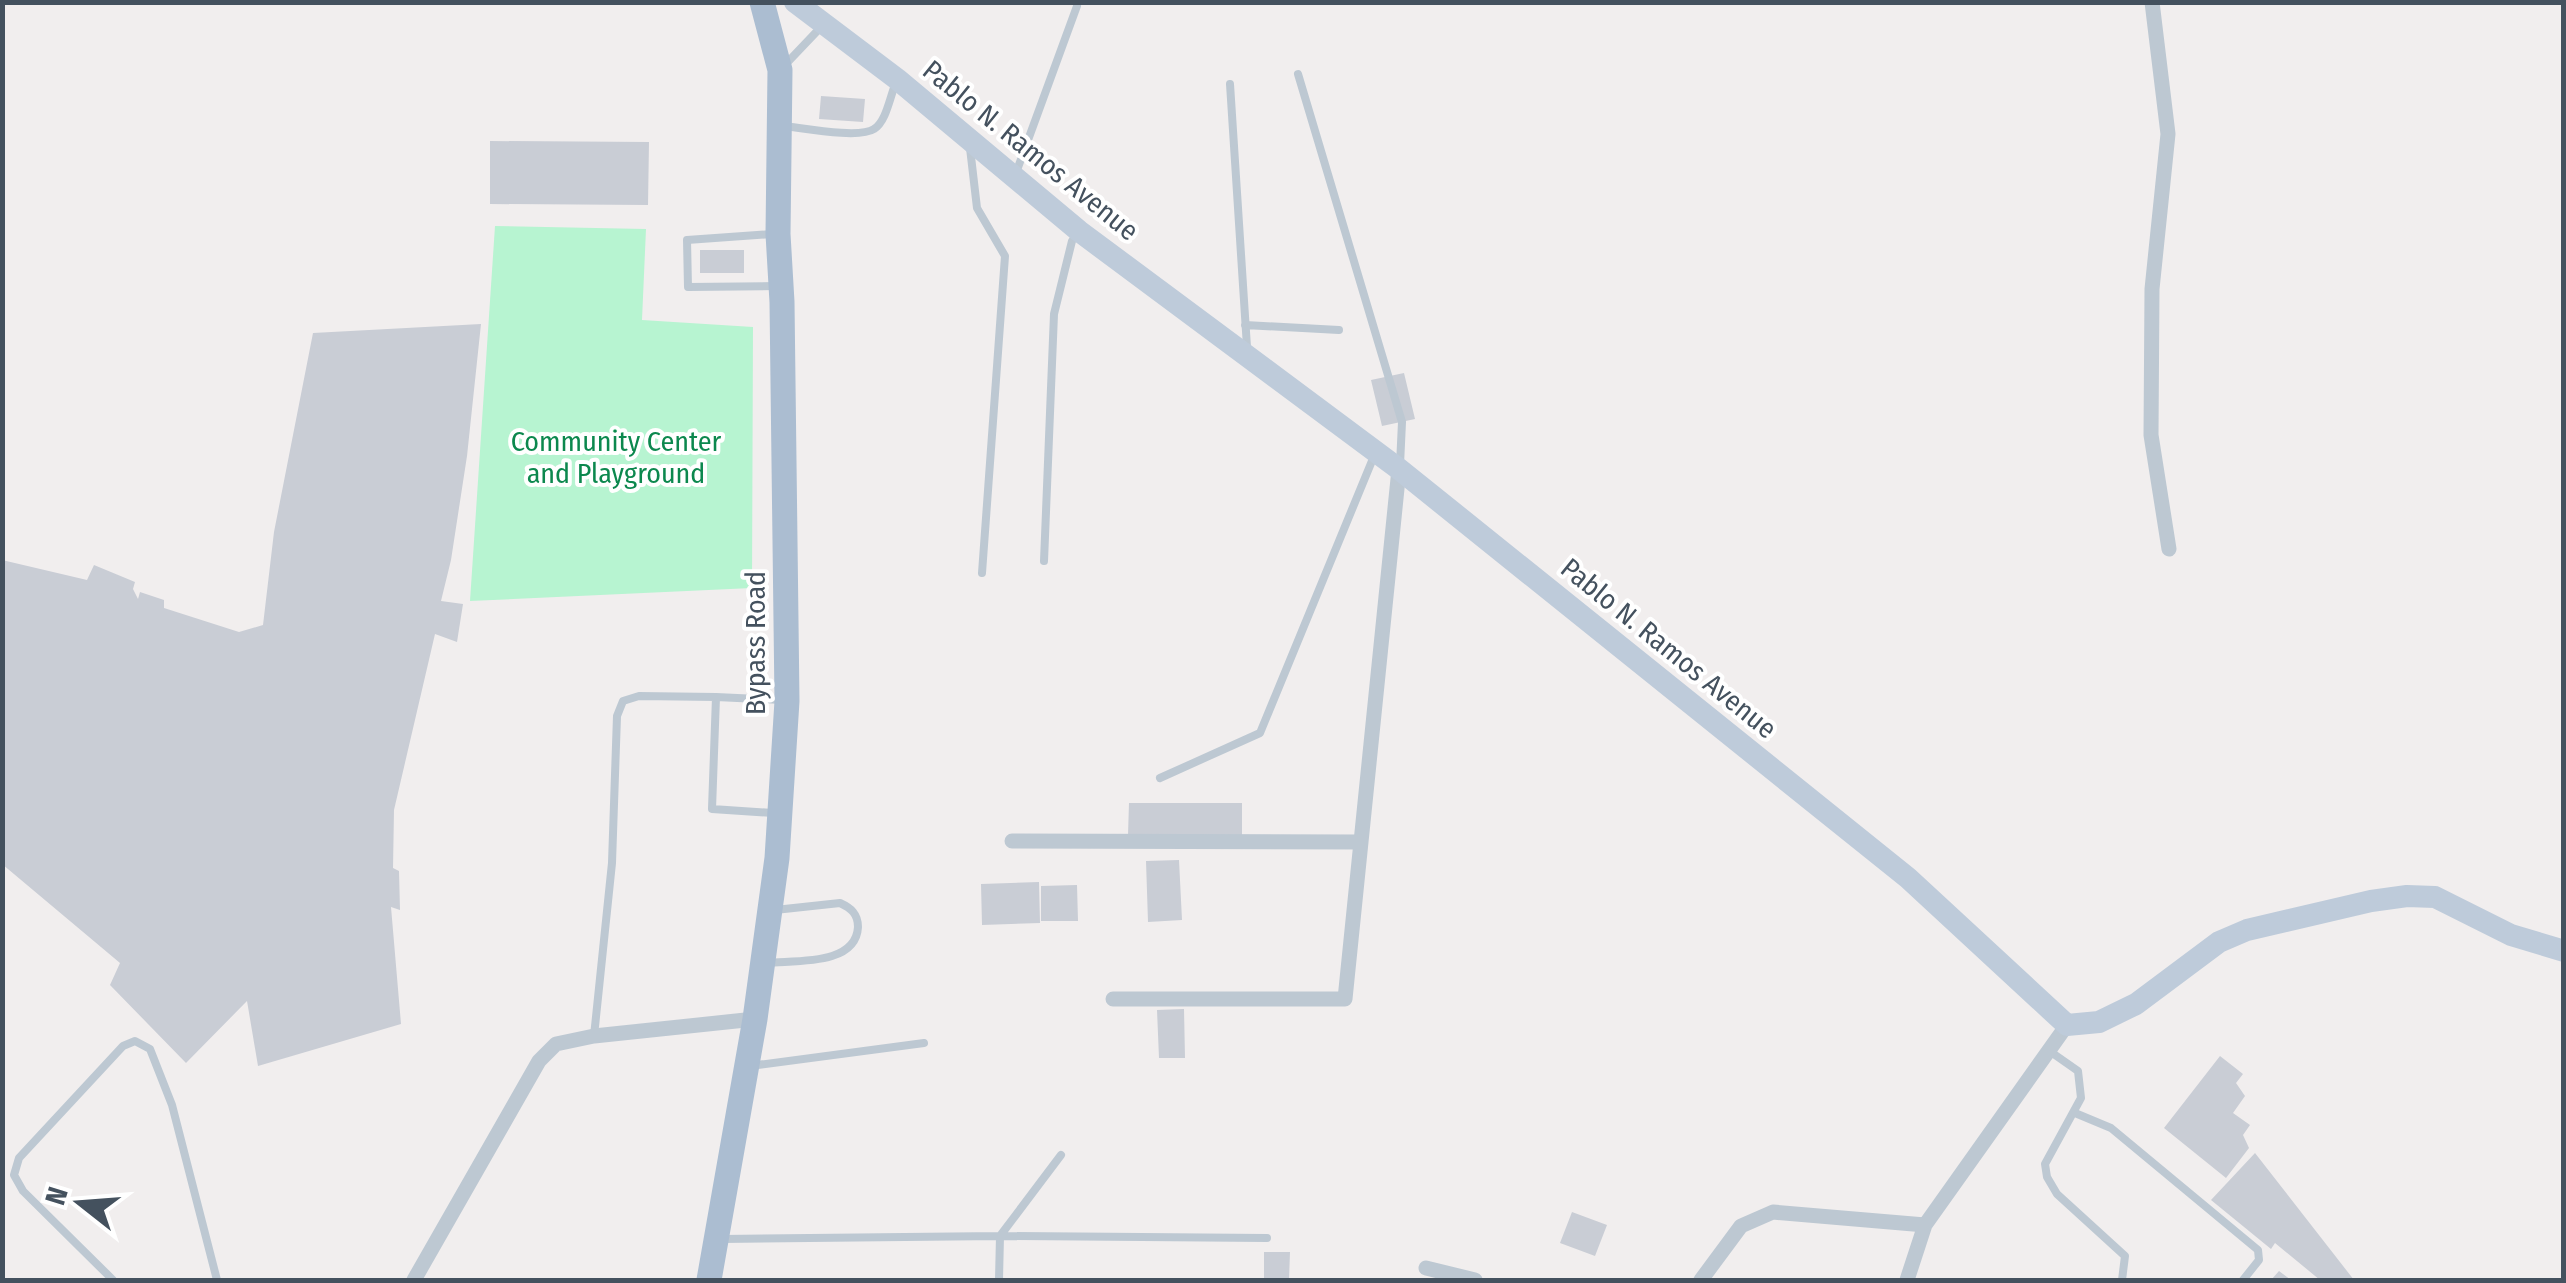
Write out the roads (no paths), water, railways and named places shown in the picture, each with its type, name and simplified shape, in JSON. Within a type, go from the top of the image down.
[{"type":"main road","name":"Bypass Road","points":[[709,1280],[770,911],[787,700],[778,234],[780,70],[762,2]]},
{"type":"street","name":"Pablo N. Ramos Avenue","points":[[795,2],[898,79],[1079,231],[1399,469],[1908,878],[2067,1025]]},
{"type":"street","points":[[2152,2],[2168,134],[2152,288],[2151,435],[2169,548]]},
{"type":"street","points":[[1113,999],[1345,999],[1399,469]]},
{"type":"street","points":[[1012,841],[1361,842]]},
{"type":"street","points":[[1907,1280],[1925,1224],[2067,1025],[2099,1022],[2136,1004],[2218,942],[2247,930],[2408,896],[2435,898],[2511,935],[2564,951]]},
{"type":"street","points":[[414,1280],[539,1061],[556,1044],[594,1036],[754,1019]]},
{"type":"street","points":[[1701,1280],[1741,1226],[1773,1212],[1925,1224]]},
{"type":"street","points":[[1426,1268],[1475,1280]]},
{"type":"lane","points":[[1015,178],[1078,6]]},
{"type":"lane","points":[[780,70],[822,25]]},
{"type":"lane","points":[[1298,74],[1402,422],[1399,469]]},
{"type":"lane","points":[[780,126],[860,133],[873,130],[881,122],[898,79]]},
{"type":"lane","points":[[1230,84],[1248,357]]},
{"type":"lane","points":[[969,139],[977,208],[1005,256],[982,572]]},
{"type":"lane","points":[[1044,561],[1054,314],[1072,241],[1079,231]]},
{"type":"lane","points":[[778,234],[687,240],[688,287],[780,286]]},
{"type":"lane","points":[[1246,326],[1339,330]]},
{"type":"lane","points":[[1160,778],[1260,733],[1376,452]]},
{"type":"lane","points":[[594,1036],[612,863],[617,716],[623,701],[639,696],[787,700]]},
{"type":"lane","points":[[716,696],[712,809],[780,814]]},
{"type":"lane","points":[[762,963],[836,956],[857,935],[858,919],[840,903],[770,911]]},
{"type":"lane","points":[[113,1280],[22,1191],[14,1175],[19,1158],[123,1046],[135,1041],[150,1049],[172,1106],[217,1280]]},
{"type":"lane","points":[[746,1067],[924,1043]]},
{"type":"lane","points":[[2048,1050],[2078,1071],[2081,1098],[2045,1164],[2047,1177],[2057,1194],[2125,1256],[2122,1280]]},
{"type":"lane","points":[[2076,1112],[2111,1128],[2258,1250],[2258,1260],[2244,1280]]},
{"type":"lane","points":[[1000,1280],[1000,1236],[1062,1155]]},
{"type":"lane","points":[[716,1239],[1267,1238]]},
{"type":"park label","name":"Community Center and Playground","points":[[616,457]]}]
